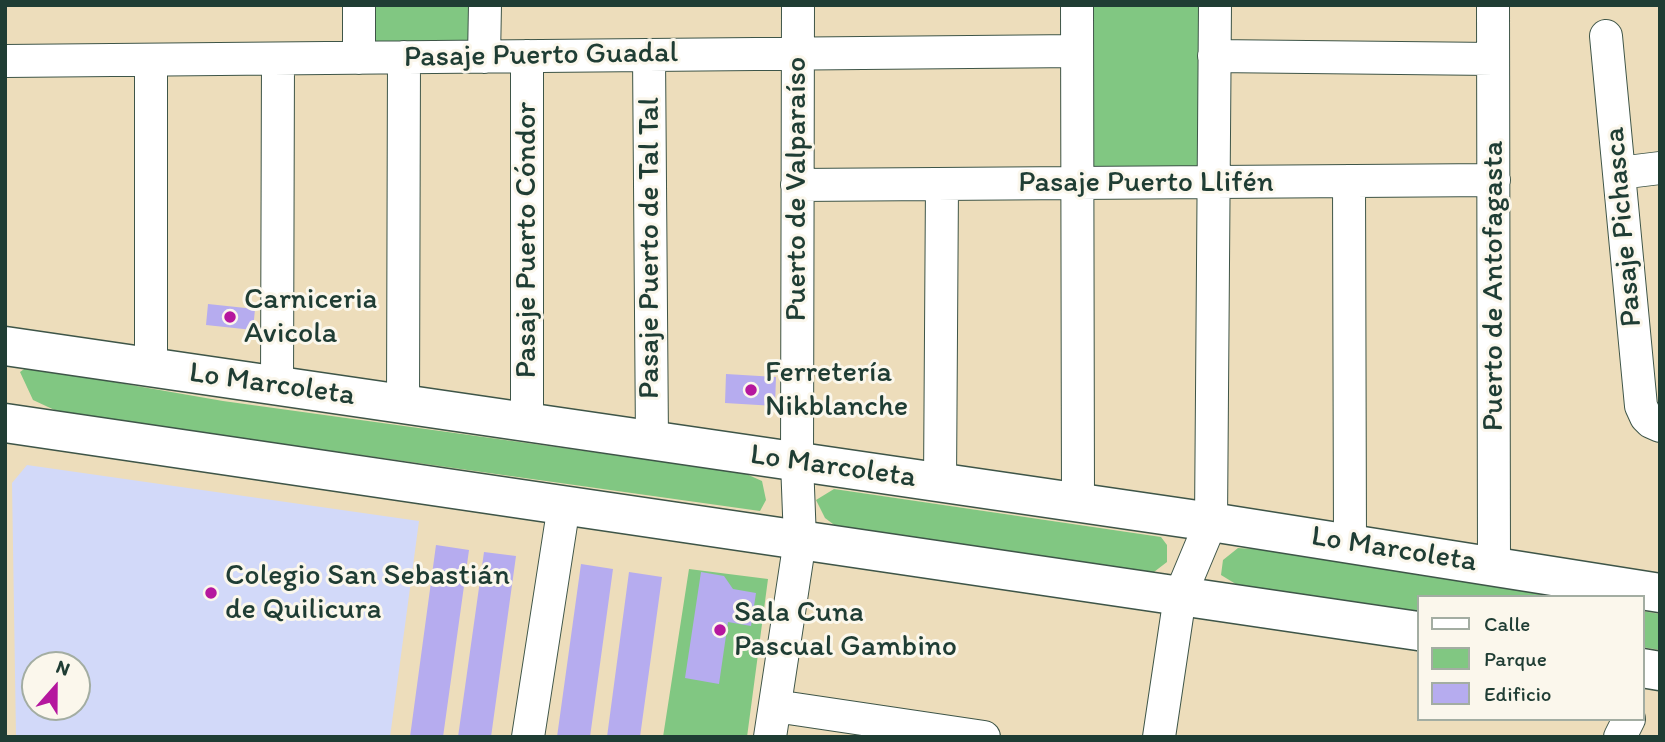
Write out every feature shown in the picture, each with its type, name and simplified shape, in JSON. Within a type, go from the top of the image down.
[{"type":"street","points":[[359,5],[359,58]]},
{"type":"street","points":[[484,57],[485,5]]},
{"type":"street","name":"Puerto de Valparaíso","points":[[773,722],[800,540],[797,462],[798,5]]},
{"type":"street","points":[[1077,5],[1078,503]]},
{"type":"street","points":[[1159,737],[1180,596],[1211,522],[1214,5]]},
{"type":"street","name":"Puerto de Antofagasta","points":[[1493,5],[1494,566]]},
{"type":"street","name":"Pasaje Pichasca","points":[[1606,36],[1641,406],[1653,421]]},
{"type":"street","name":"Pasaje Puerto Guadal","points":[[5,61],[1077,51]]},
{"type":"street","name":"Pasaje Puerto de Tal Tal","points":[[649,55],[652,441]]},
{"type":"street","name":"Pasaje Puerto Cóndor","points":[[527,56],[527,423]]},
{"type":"street","points":[[403,404],[404,57]]},
{"type":"street","points":[[1214,57],[1493,59]]},
{"type":"street","points":[[277,386],[278,59]]},
{"type":"street","points":[[151,60],[151,368]]},
{"type":"street","points":[[1619,173],[1660,168]]},
{"type":"street","name":"Pasaje Puerto Llifén","points":[[797,185],[1494,180]]},
{"type":"street","points":[[1349,181],[1350,544]]},
{"type":"street","points":[[940,483],[942,184]]},
{"type":"street","name":"Lo Marcoleta","points":[[5,346],[1211,522],[1660,593]]},
{"type":"street","points":[[5,423],[1416,631]]},
{"type":"street","points":[[528,737],[564,505]]},
{"type":"street","points":[[1620,737],[1628,721]]},
{"type":"street","points":[[773,722],[984,737]]},
{"type":"shaded area","name":"Colegio San Sebastián de Quilicura","points":[[27,465],[419,521],[390,737],[16,737],[12,483]]},
{"type":"green space","points":[[369,5],[478,5],[477,42],[369,41]]},
{"type":"green space","points":[[1086,5],[1203,5],[1204,170],[1087,170]]},
{"type":"green space","points":[[27,367],[223,401],[744,473],[762,481],[766,500],[760,511],[61,413],[33,400],[20,372]]},
{"type":"green space","points":[[834,489],[1161,537],[1167,545],[1167,562],[1150,575],[841,530],[825,518],[816,500]]},
{"type":"green space","points":[[1238,548],[1298,552],[1548,595],[1416,595],[1416,614],[1239,586],[1221,575],[1223,560]]},
{"type":"green space","points":[[689,569],[768,579],[747,737],[663,737]]},
{"type":"green space","points":[[1644,611],[1660,614],[1660,650],[1644,647]]},
{"type":"building","name":"Carniceria Avicola","points":[[208,304],[255,309],[253,330],[206,325]]},
{"type":"building","name":"Ferretería Nikblanche","points":[[726,374],[776,377],[775,406],[725,403]]},
{"type":"building","points":[[436,545],[469,550],[443,737],[410,737]]},
{"type":"building","points":[[484,552],[516,556],[491,737],[458,737]]},
{"type":"building","points":[[581,564],[613,569],[590,737],[557,737]]},
{"type":"building","points":[[629,572],[662,577],[640,737],[607,737]]},
{"type":"building","name":"Sala Cuna Pascual Gambino","points":[[701,572],[724,576],[733,589],[756,593],[751,626],[728,622],[719,684],[685,678]]},
{"type":"place","name":"Carniceria Avicola","points":[[230,317]]},
{"type":"place","name":"Ferretería Nikblanche","points":[[751,390]]},
{"type":"place","name":"Colegio San Sebastián de Quilicura","points":[[211,593]]},
{"type":"place","name":"Sala Cuna Pascual Gambino","points":[[720,630]]}]
